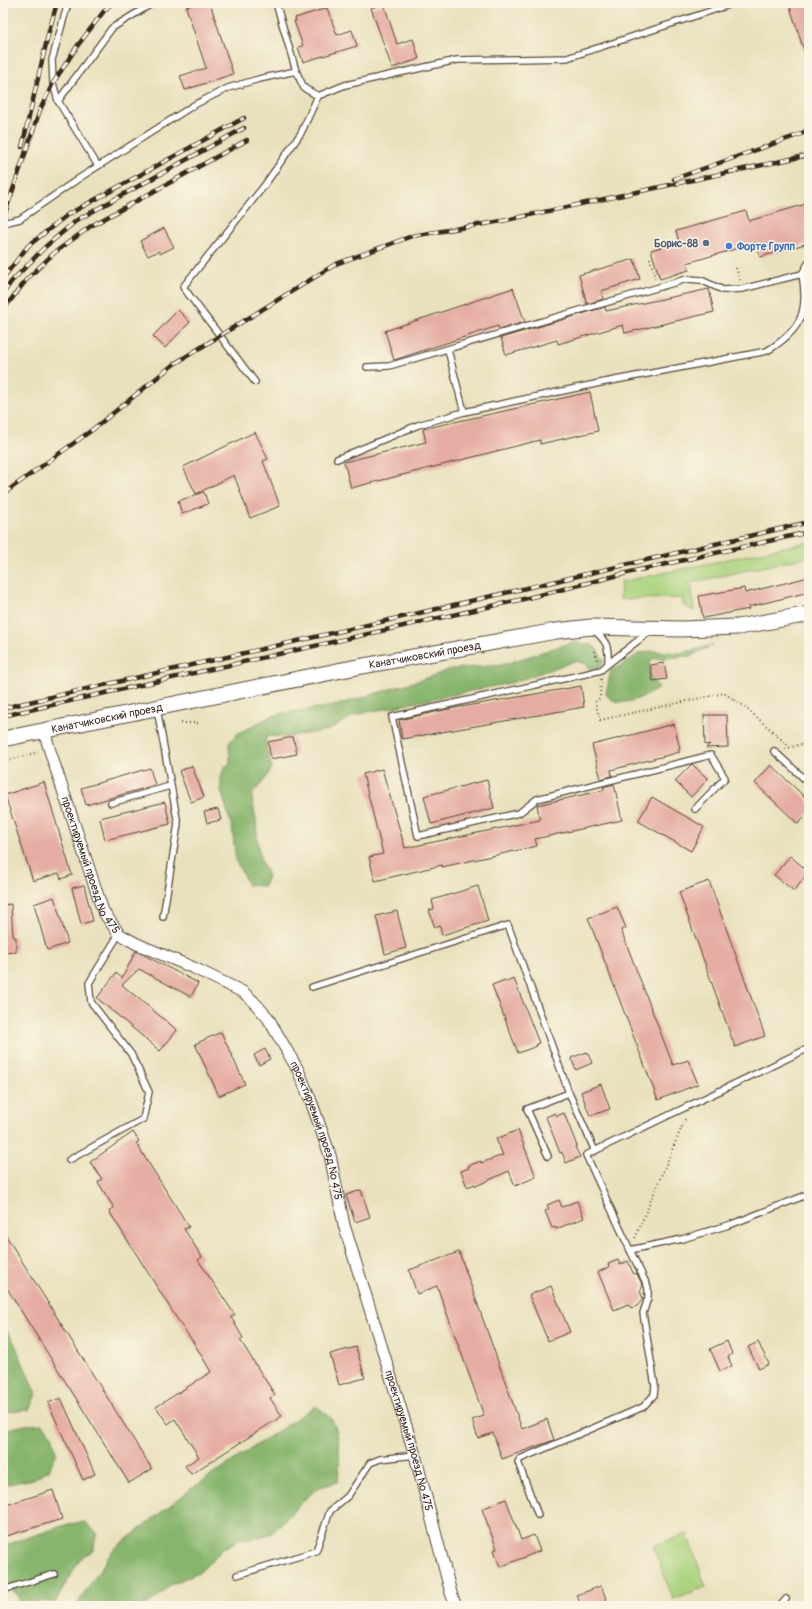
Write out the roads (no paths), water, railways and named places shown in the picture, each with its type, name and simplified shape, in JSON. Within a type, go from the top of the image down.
[{"type":"street","name":"Канатчиковский проезд","points":[[3,739],[156,707],[471,645],[556,631],[591,627],[681,629],[738,627],[809,614]]},
{"type":"street","name":"проектируемый проезд № 475","points":[[44,730],[103,911],[120,934],[137,944],[194,968],[243,992],[268,1018],[298,1070],[311,1101],[330,1155],[344,1225],[415,1455],[451,1593],[456,1606]]},
{"type":"lane","points":[[68,3],[52,60],[53,83],[58,101],[98,166]]},
{"type":"lane","points":[[58,101],[112,28],[153,3]]},
{"type":"lane","points":[[276,3],[296,71],[304,88],[318,96]]},
{"type":"lane","points":[[255,382],[183,287],[264,186],[301,133],[318,96],[345,85],[457,60],[567,58],[735,3]]},
{"type":"lane","points":[[3,224],[20,219],[98,166],[194,105],[228,88],[259,78],[296,71]]},
{"type":"lane","points":[[337,459],[418,425],[464,412],[600,383],[767,351],[786,338],[799,321],[805,305],[802,274],[809,262]]},
{"type":"lane","points":[[367,367],[389,366],[448,350],[687,279],[701,280],[723,290],[742,289],[802,274]]},
{"type":"lane","points":[[448,350],[464,412]]},
{"type":"lane","points":[[591,627],[604,639],[609,650],[608,664]]},
{"type":"lane","points":[[653,628],[601,670],[392,717],[418,836],[519,813],[537,799],[711,755],[724,778],[695,810]]},
{"type":"lane","points":[[156,707],[178,824],[163,917]]},
{"type":"lane","points":[[774,751],[809,783]]},
{"type":"lane","points":[[110,803],[170,786]]},
{"type":"lane","points":[[312,987],[508,925],[569,1093],[595,1151]]},
{"type":"lane","points":[[70,1160],[143,1118],[149,1092],[131,1054],[91,1002],[89,983],[120,934]]},
{"type":"lane","points":[[538,1515],[518,1462],[520,1459],[643,1407],[654,1395],[655,1386],[643,1313],[648,1298],[648,1287],[586,1155],[809,1048]]},
{"type":"lane","points":[[548,1156],[527,1109],[569,1093]]},
{"type":"lane","points":[[630,1250],[682,1239],[732,1224],[809,1194]]},
{"type":"lane","points":[[237,1575],[316,1551],[330,1511],[348,1496],[370,1463],[380,1459],[415,1455]]},
{"type":"lane","points":[[3,1590],[54,1574]]},
{"type":"lane","points":[[780,1606],[786,1599]]},
{"type":"railway","points":[[22,147],[57,3]]},
{"type":"railway","points":[[3,219],[40,110],[53,83],[78,45],[112,3]]},
{"type":"railway","points":[[3,278],[28,246],[67,215],[244,118]]},
{"type":"railway","points":[[3,294],[11,282],[45,247],[77,220],[244,128]]},
{"type":"railway","points":[[674,179],[801,134],[809,129]]},
{"type":"railway","points":[[3,310],[27,279],[54,253],[91,226],[247,140]]},
{"type":"railway","points":[[3,494],[92,430],[174,364],[336,264],[412,236],[502,221],[809,155]]},
{"type":"railway","points":[[3,708],[809,522]]},
{"type":"railway","points":[[3,716],[528,598],[635,571],[809,532]]},
{"type":"place","name":"Борис-88","points":[[706,243]]},
{"type":"place","name":"Форте Групп","points":[[729,246]]}]
